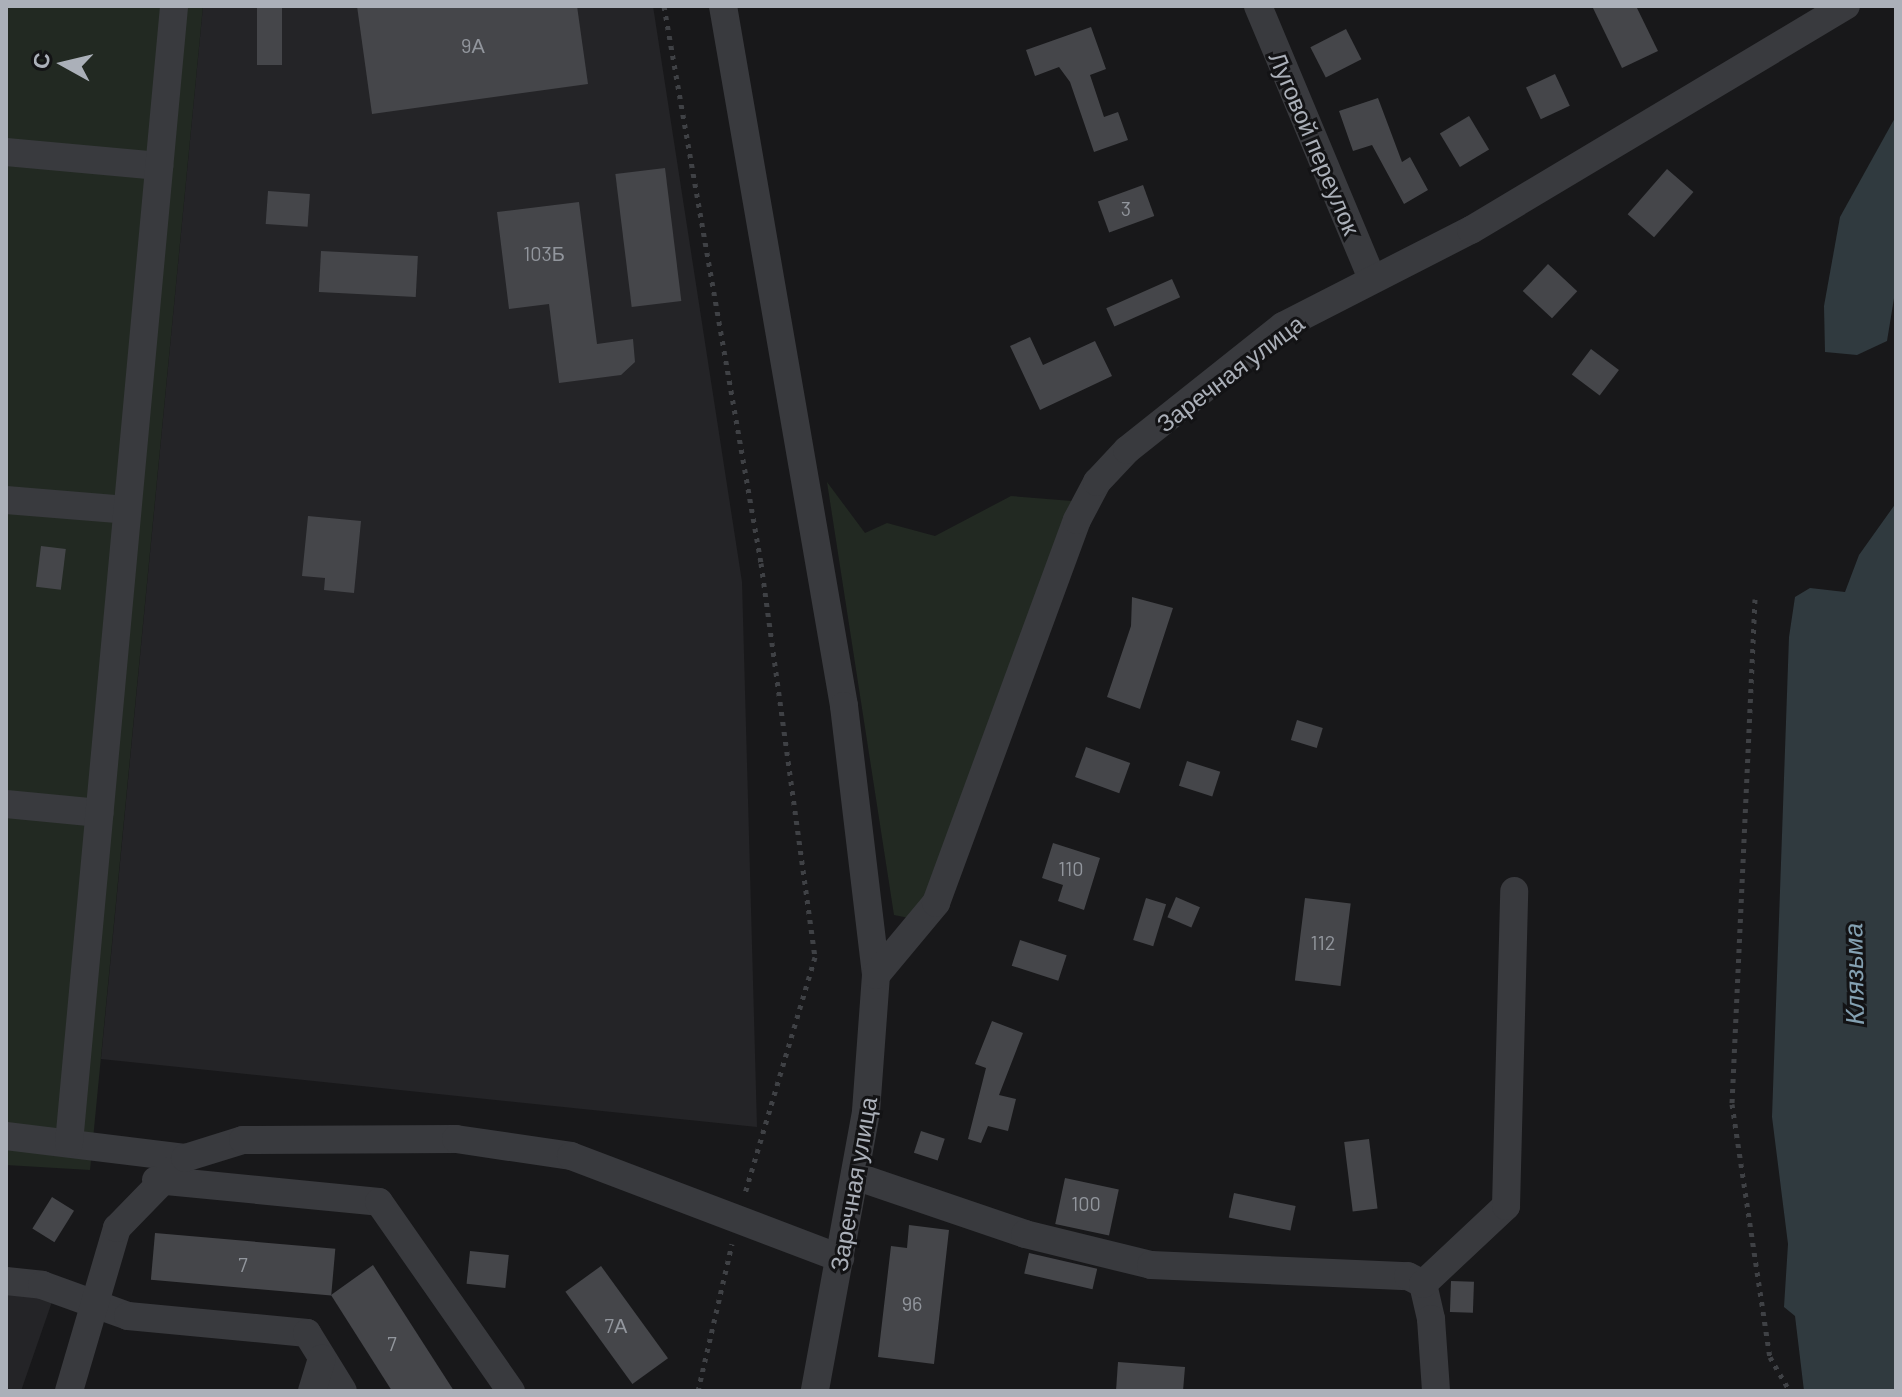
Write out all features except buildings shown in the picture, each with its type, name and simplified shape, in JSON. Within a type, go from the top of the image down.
[{"type":"street","points":[[69,1143],[174,6]]},
{"type":"street","name":"Заречная улица","points":[[723,6],[844,706],[876,975],[874,1060],[815,1391]]},
{"type":"street","name":"Луговой переулок","points":[[1258,6],[1372,279]]},
{"type":"street","name":"Заречная улица","points":[[876,975],[936,903],[1053,581],[1097,482],[1283,326],[1471,230],[1846,6]]},
{"type":"street","points":[[6,152],[159,166]]},
{"type":"street","points":[[6,500],[127,510]]},
{"type":"street","points":[[6,804],[100,813]]},
{"type":"street","points":[[1423,1284],[1506,1206],[1514,891]]},
{"type":"street","points":[[6,1136],[185,1158]]},
{"type":"street","points":[[69,1391],[90,1303],[117,1228],[156,1180],[185,1158],[243,1140],[470,1141],[609,1167],[739,1214],[840,1258]]},
{"type":"street","points":[[855,1176],[1025,1234],[1151,1265],[1408,1276],[1423,1284]]},
{"type":"street","points":[[156,1180],[379,1202],[511,1391]]},
{"type":"street","points":[[6,1281],[128,1316],[307,1333],[343,1391]]},
{"type":"street","points":[[1423,1284],[1436,1391]]},
{"type":"street","points":[[312,1391],[322,1358]]},
{"type":"path","points":[[664,6],[761,563],[815,957],[739,1214],[698,1391]]},
{"type":"path","points":[[1755,599],[1732,1104],[1770,1357],[1790,1391]]},
{"type":"shaded area","points":[[6,6],[203,6],[90,1170],[6,1165]]},
{"type":"shaded area","points":[[203,6],[653,6],[742,582],[757,1127],[101,1059]]},
{"type":"shaded area","points":[[827,482],[865,533],[887,523],[935,536],[1011,496],[1072,501],[926,899],[909,918],[894,915]]},
{"type":"shaded area","points":[[6,1290],[55,1293],[21,1391],[6,1391]]},
{"type":"water","points":[[1896,116],[1896,286],[1887,341],[1857,355],[1825,352],[1824,306],[1840,217]]},
{"type":"water","name":"Клязьма","points":[[1896,503],[1896,1391],[1804,1391],[1795,1316],[1784,1307],[1788,1244],[1772,1117],[1789,637],[1795,597],[1810,588],[1845,592],[1859,555]]}]
